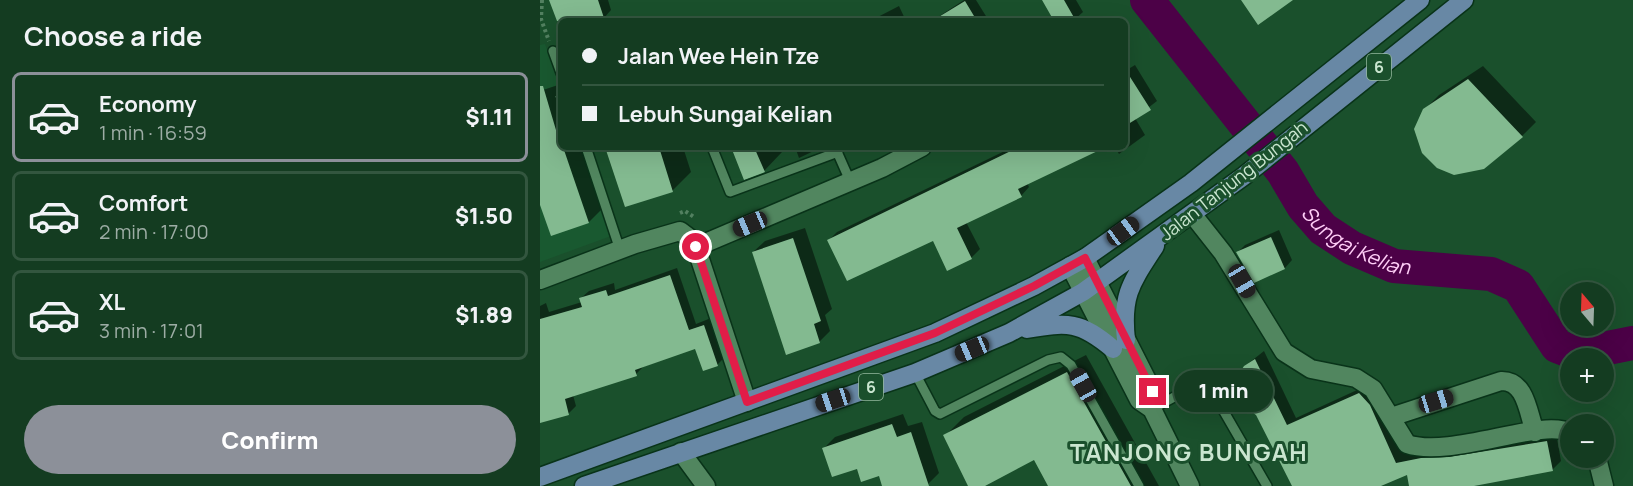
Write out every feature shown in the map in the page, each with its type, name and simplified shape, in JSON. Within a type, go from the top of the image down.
[{"type":"main road","name":"Jalan Tanjung Bungah","points":[[540,477],[935,333],[1078,262],[1227,154],[1420,0]]},
{"type":"main road","name":"Jalan Tanjung Bungah","points":[[584,486],[707,442],[915,373],[1009,333],[1091,288],[1244,176],[1464,0]]},
{"type":"main road","points":[[1009,333],[1058,323],[1074,324],[1120,345],[1124,301],[1131,284],[1161,237]]},
{"type":"street","points":[[696,247],[850,181],[916,150]]},
{"type":"street","points":[[1193,215],[1223,253],[1284,352],[1311,369],[1356,378],[1373,388],[1407,444],[1419,448],[1435,449],[1535,432],[1560,430]]},
{"type":"street","points":[[540,280],[620,250],[680,231],[692,240],[696,247],[747,402]]},
{"type":"street","points":[[1078,262],[1120,345],[1153,392],[1152,409],[1190,486]]},
{"type":"street","points":[[1391,417],[1510,380],[1520,387],[1535,432]]},
{"type":"street","points":[[681,452],[706,486]]},
{"type":"street","points":[[1599,468],[1604,486]]},
{"type":"lane","points":[[553,51],[558,65]]},
{"type":"lane","points":[[587,150],[620,250]]},
{"type":"lane","points":[[713,150],[730,192],[836,150],[850,181]]},
{"type":"lane","points":[[915,373],[935,411],[940,414],[1048,360],[1061,357],[1071,364],[1138,486]]},
{"type":"lane","points":[[1152,409],[1200,383],[1208,384],[1267,486]]},
{"type":"path","points":[[542,0],[541,19],[553,51]]},
{"type":"shaded area","points":[[545,44],[558,82],[558,150],[582,150],[611,236],[540,262],[540,45]]},
{"type":"building","points":[[549,0],[598,0],[604,18],[558,18],[557,21]]},
{"type":"building","points":[[1042,0],[1064,0],[1074,18],[1052,18]]},
{"type":"building","points":[[1241,0],[1293,0],[1258,25]]},
{"type":"building","points":[[965,1],[975,18],[937,18]]},
{"type":"building","points":[[1128,74],[1151,110],[1128,124]]},
{"type":"building","points":[[1468,79],[1523,137],[1484,169],[1454,175],[1437,168],[1422,153],[1414,129],[1423,109]]},
{"type":"building","points":[[540,86],[543,86],[558,137],[558,150],[564,150],[589,223],[551,236],[540,205]]},
{"type":"building","points":[[606,150],[660,150],[673,192],[625,207]]},
{"type":"building","points":[[732,150],[755,150],[765,172],[744,180]]},
{"type":"building","points":[[1013,150],[1100,150],[1018,189],[1022,197],[957,228],[972,259],[947,271],[933,241],[847,281],[827,240]]},
{"type":"building","points":[[1271,237],[1285,269],[1254,283],[1236,252]]},
{"type":"building","points":[[793,238],[821,321],[814,324],[820,343],[786,355],[752,252]]},
{"type":"building","points":[[670,275],[689,330],[704,325],[718,366],[703,371],[695,349],[635,370],[637,376],[565,399],[569,415],[540,423],[540,319],[582,307],[579,298],[606,290],[608,296]]},
{"type":"building","points":[[1255,359],[1287,425],[1359,393],[1370,405],[1396,463],[1547,441],[1553,471],[1474,486],[1409,486],[1407,475],[1381,486],[1292,486],[1256,415],[1226,394],[1244,366]]},
{"type":"building","points":[[1067,372],[1131,486],[1048,486],[1034,460],[985,486],[968,486],[943,435]]},
{"type":"building","points":[[892,424],[897,437],[911,432],[929,486],[882,486],[879,476],[861,482],[857,469],[832,477],[822,448]]},
{"type":"waterway","name":"Sungai Kelian","points":[[1147,0],[1283,172],[1303,206],[1323,229],[1352,248],[1394,266],[1491,274],[1518,286],[1557,346],[1578,354],[1633,343]]},
{"type":"district","name":"TANJONG BUNGAH","points":[[1189,453]]},
{"type":"route","points":[[696,247],[747,402],[935,333],[1034,286],[1085,258],[1153,392]]}]
